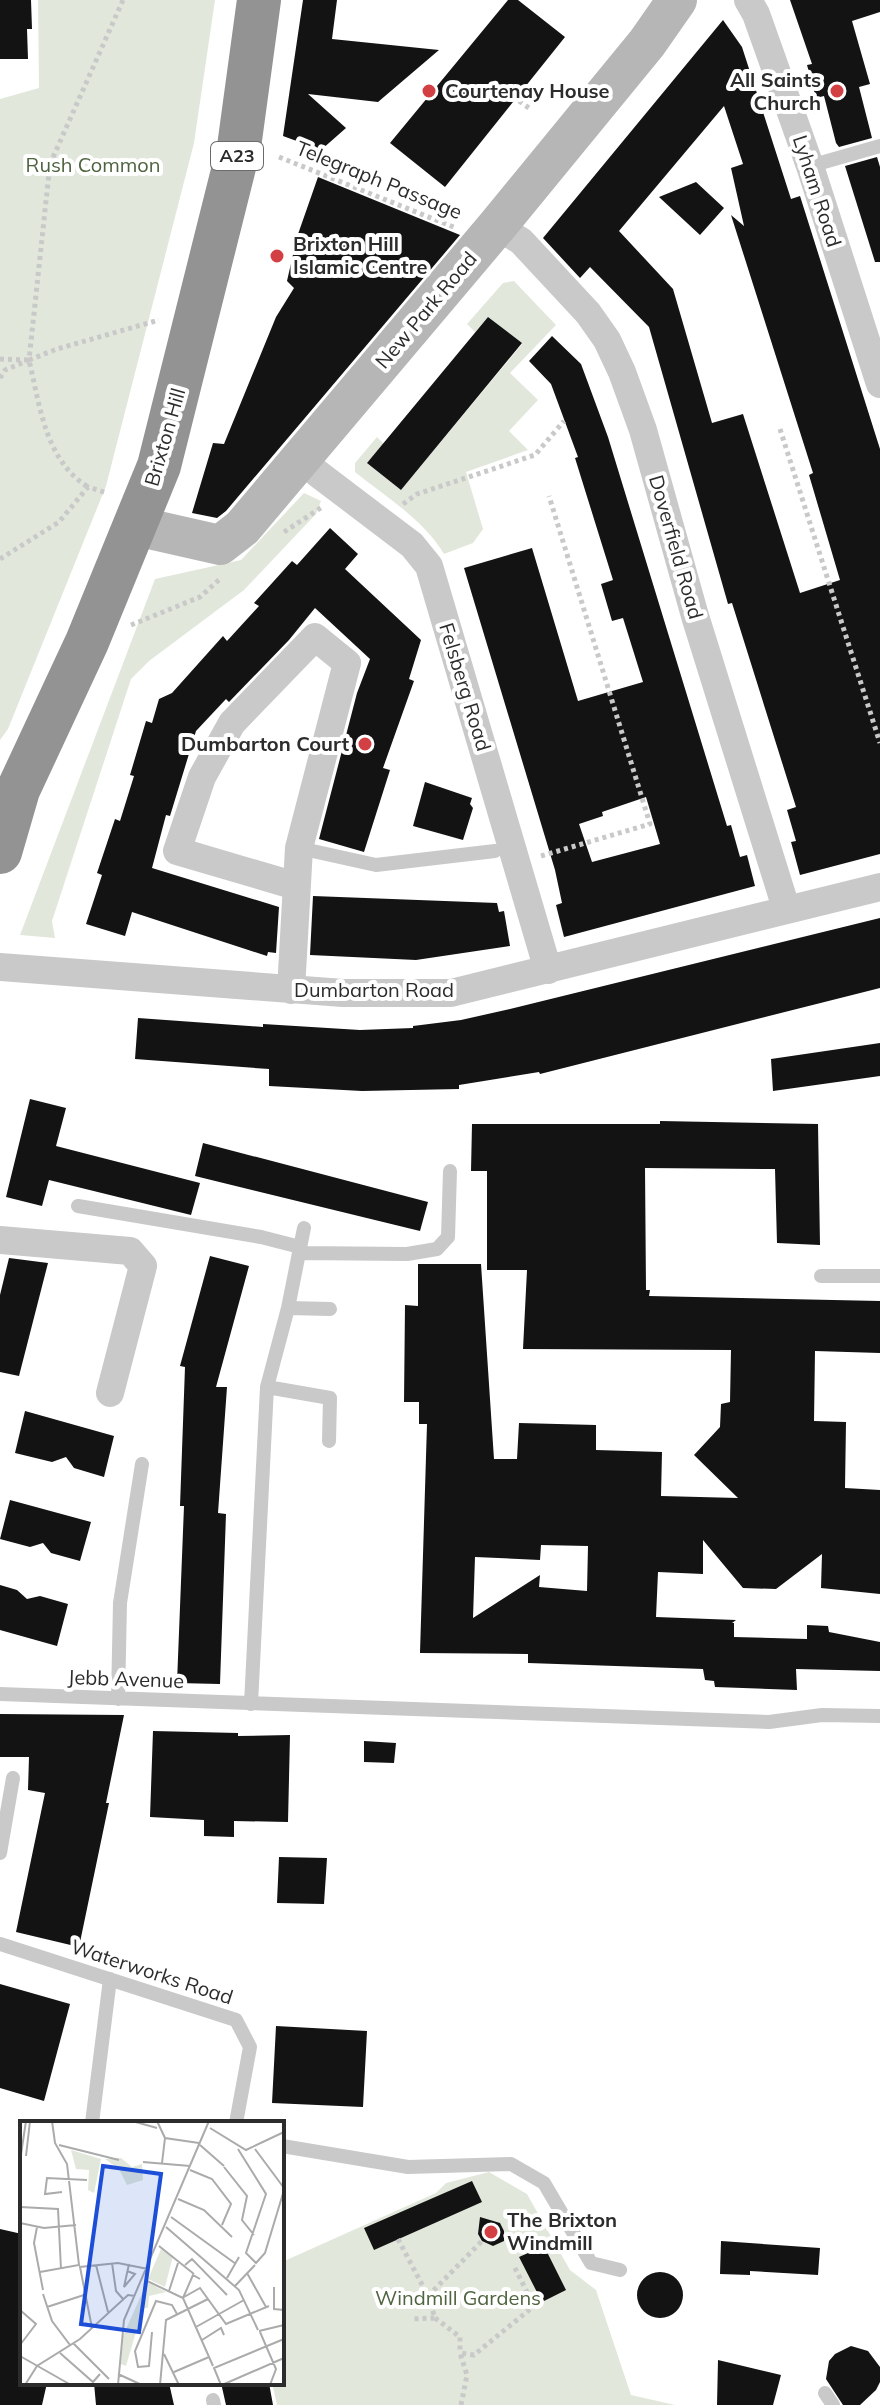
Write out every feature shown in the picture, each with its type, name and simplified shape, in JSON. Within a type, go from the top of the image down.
[{"type":"highway","name":"Brixton Hill","points":[[0,852],[9,787],[81,657],[159,466],[239,147],[259,0]]},
{"type":"street","name":"New Park Road","points":[[136,526],[220,545],[242,528],[301,458],[481,225],[647,43],[677,0]]},
{"type":"street","name":"Lyham Road","points":[[748,0],[810,166],[880,384]]},
{"type":"street","name":"Doverfield Road","points":[[481,225],[521,241],[588,313],[607,340],[622,372],[643,430],[695,616],[786,908]]},
{"type":"street","name":"Felsberg Road","points":[[301,458],[412,545],[429,566],[506,857],[548,970]]},
{"type":"street","points":[[291,990],[299,848],[347,663],[315,637],[232,723],[202,777],[177,851],[296,886]]},
{"type":"street","name":"Dumbarton Road","points":[[13,968],[291,990],[451,993],[880,887]]},
{"type":"street","points":[[0,1240],[130,1251],[143,1266],[110,1393]]},
{"type":"lane","points":[[810,166],[880,146]]},
{"type":"lane","points":[[299,848],[376,865],[506,857]]},
{"type":"lane","points":[[78,1206],[261,1237],[299,1250],[407,1254],[437,1249],[448,1237],[450,1171]]},
{"type":"lane","points":[[251,1704],[267,1387],[288,1308],[304,1228]]},
{"type":"lane","points":[[821,1276],[880,1276]]},
{"type":"lane","points":[[288,1308],[330,1309]]},
{"type":"lane","points":[[267,1387],[330,1398],[329,1441]]},
{"type":"lane","points":[[118,1699],[120,1603],[142,1464]]},
{"type":"lane","name":"Jebb Avenue","points":[[0,1694],[769,1722],[822,1715],[880,1716]]},
{"type":"lane","points":[[0,1853],[13,1778]]},
{"type":"lane","name":"Waterworks Road","points":[[0,1944],[236,2020],[250,2047],[236,2121]]},
{"type":"lane","points":[[92,2121],[110,1979]]},
{"type":"lane","points":[[284,2146],[408,2167],[511,2164],[544,2183],[591,2263],[620,2270]]},
{"type":"path","points":[[107,493],[88,487],[72,477],[47,437],[29,360],[50,164],[123,0]]},
{"type":"path","points":[[519,101],[529,108]]},
{"type":"path","name":"Telegraph Passage","points":[[279,157],[481,225]]},
{"type":"path","points":[[0,378],[5,370],[57,349],[159,320]]},
{"type":"path","points":[[0,359],[29,360]]},
{"type":"path","points":[[395,509],[417,494],[535,455],[564,421]]},
{"type":"path","points":[[780,429],[880,743]]},
{"type":"path","points":[[0,559],[59,522],[88,487]]},
{"type":"path","points":[[506,857],[650,824],[549,496]]},
{"type":"path","points":[[398,2239],[428,2296],[435,2318],[460,2337],[460,2353],[467,2375],[461,2405]]},
{"type":"path","points":[[428,2296],[482,2241]]},
{"type":"path","points":[[460,2353],[474,2355],[534,2306],[514,2266]]},
{"type":"path","points":[[411,2319],[435,2318]]},
{"type":"green space","name":"Rush Common","points":[[38,0],[215,0],[194,143],[106,486],[8,729],[0,740],[0,99],[39,88]]},
{"type":"green space","points":[[514,281],[556,325],[510,373],[538,400],[509,431],[528,450],[466,472],[483,529],[473,543],[444,554],[426,530],[355,472],[355,463],[377,437],[384,444],[368,463],[401,490],[522,344],[488,317],[475,332],[467,324],[503,283]]},
{"type":"green space","points":[[304,493],[321,501],[316,514],[244,590],[149,661],[131,679],[52,921],[55,938],[20,935],[155,579],[241,560]]},
{"type":"green space","name":"Windmill Gardens","points":[[489,2172],[527,2194],[570,2270],[596,2290],[631,2395],[675,2405],[277,2405],[272,2385],[284,2385],[284,2261],[436,2193],[446,2183]]},
{"type":"building","points":[[0,0],[31,0],[32,29],[27,29],[28,59],[0,59]]},
{"type":"building","points":[[303,0],[337,0],[332,39],[439,50],[378,102],[308,94],[346,128],[321,150],[283,136]]},
{"type":"building","name":"Courtenay House","points":[[508,0],[518,0],[565,37],[445,187],[390,143]]},
{"type":"building","points":[[790,0],[880,0],[880,12],[852,21],[870,84],[859,87],[872,138],[839,147],[836,143],[824,96],[816,98],[807,65],[812,64]]},
{"type":"building","points":[[723,20],[742,47],[791,199],[800,196],[880,449],[880,854],[800,875],[791,842],[796,841],[787,810],[796,807],[732,603],[728,604],[649,327],[590,267],[580,278],[543,238]],"holes":[[[724,106],[743,164],[731,168],[744,226],[731,215],[813,473],[809,475],[840,580],[800,593],[743,414],[712,423],[673,289],[619,231]]]},
{"type":"building","points":[[877,157],[880,167],[880,262],[875,262],[845,166]]},
{"type":"building","points":[[318,177],[460,235],[226,511],[217,518],[192,513],[213,443],[224,444],[276,317],[294,288],[287,281],[297,237]]},
{"type":"building","points":[[696,182],[724,208],[700,235],[659,197]]},
{"type":"building","points":[[488,317],[522,343],[401,490],[367,463]]},
{"type":"building","points":[[552,336],[581,364],[608,437],[727,826],[731,825],[740,857],[747,855],[755,886],[564,937],[556,905],[562,903],[555,870],[464,568],[532,548],[578,701],[643,682],[623,618],[612,621],[601,584],[613,580],[575,458],[578,457],[551,384],[529,361]],"holes":[[[646,797],[660,844],[592,862],[579,824],[603,816],[602,812]]]},
{"type":"building","name":"Dumbarton Court","points":[[330,528],[358,554],[345,569],[421,640],[409,679],[414,681],[383,768],[390,770],[364,852],[319,839],[357,693],[370,659],[315,608],[289,640],[196,731],[170,816],[166,815],[152,868],[279,907],[276,953],[268,952],[267,956],[132,912],[125,936],[86,924],[102,875],[97,873],[115,819],[120,821],[134,776],[130,775],[146,721],[152,723],[159,699],[172,693],[223,636],[227,641],[259,606],[254,603],[292,561],[297,565]]},
{"type":"building","points":[[425,782],[472,798],[470,804],[473,808],[463,840],[413,826]]},
{"type":"building","points":[[313,896],[497,903],[499,912],[504,911],[510,946],[416,960],[310,955]]},
{"type":"building","points":[[880,918],[880,988],[540,1074],[459,1085],[459,1089],[362,1091],[269,1086],[269,1069],[135,1059],[138,1018],[263,1027],[263,1024],[360,1030],[413,1028],[510,1009]]},
{"type":"building","points":[[880,1043],[880,1076],[773,1091],[771,1059]]},
{"type":"building","points":[[30,1099],[66,1108],[56,1146],[200,1183],[191,1215],[49,1180],[42,1206],[6,1197]]},
{"type":"building","points":[[660,1121],[818,1124],[820,1245],[777,1243],[775,1169],[645,1168],[646,1290],[650,1290],[649,1296],[880,1301],[880,1353],[815,1351],[814,1421],[846,1422],[845,1488],[880,1490],[880,1594],[821,1588],[822,1554],[776,1589],[743,1588],[703,1540],[703,1574],[658,1572],[656,1617],[736,1620],[732,1623],[734,1637],[807,1639],[807,1625],[828,1626],[829,1632],[880,1642],[880,1671],[796,1669],[797,1690],[715,1687],[714,1681],[705,1680],[703,1669],[528,1663],[528,1654],[420,1653],[427,1424],[419,1424],[419,1402],[404,1402],[405,1305],[418,1306],[418,1264],[481,1264],[494,1459],[517,1459],[519,1423],[596,1425],[596,1450],[662,1452],[661,1496],[738,1498],[694,1455],[720,1427],[721,1404],[730,1402],[731,1350],[523,1349],[527,1270],[487,1270],[487,1171],[471,1171],[472,1124],[660,1124]],"holes":[[[541,1545],[588,1546],[587,1591],[539,1587],[540,1575],[473,1618],[475,1557],[540,1560]]]},
{"type":"building","points":[[203,1143],[428,1202],[420,1231],[195,1176]]},
{"type":"building","points":[[210,1256],[249,1266],[216,1387],[227,1387],[218,1513],[226,1514],[220,1684],[177,1683],[184,1506],[180,1506],[185,1367],[180,1366]]},
{"type":"building","points":[[9,1258],[48,1263],[19,1376],[0,1372],[0,1295]]},
{"type":"building","points":[[25,1411],[114,1436],[104,1477],[74,1468],[66,1457],[52,1462],[15,1453]]},
{"type":"building","points":[[10,1500],[91,1522],[80,1561],[51,1553],[43,1543],[30,1547],[0,1539]]},
{"type":"building","points":[[0,1585],[17,1590],[27,1599],[40,1596],[68,1604],[57,1646],[0,1630]]},
{"type":"building","points":[[0,1714],[124,1715],[79,1947],[16,1932],[45,1793],[28,1790],[29,1757],[0,1757]]},
{"type":"building","points":[[153,1731],[238,1733],[238,1736],[290,1735],[288,1822],[234,1821],[234,1837],[204,1836],[204,1820],[150,1817]]},
{"type":"building","points":[[364,1741],[396,1743],[394,1763],[364,1762]]},
{"type":"building","points":[[279,1857],[327,1858],[324,1904],[277,1903]]},
{"type":"building","points":[[0,1984],[70,2004],[44,2101],[0,2088]]},
{"type":"building","points":[[276,2026],[367,2031],[363,2107],[272,2103]]},
{"type":"building","points":[[472,2181],[482,2202],[374,2250],[364,2228]]},
{"type":"building","name":"The Brixton Windmill","points":[[480,2217],[500,2223],[504,2241],[493,2246],[482,2241],[478,2234]]},
{"type":"building","points":[[0,2229],[20,2234],[20,2385],[47,2385],[42,2405],[0,2405]]},
{"type":"building","points":[[721,2241],[820,2248],[818,2275],[750,2271],[750,2275],[720,2274]]},
{"type":"building","points":[[544,2246],[566,2290],[542,2302],[519,2257]]},
{"type":"building","points":[[660,2272],[677,2278],[683,2295],[677,2312],[660,2318],[643,2312],[637,2295],[643,2278]]},
{"type":"building","points":[[851,2346],[868,2351],[880,2367],[880,2382],[876,2390],[860,2405],[843,2405],[826,2379],[829,2361],[835,2354]]},
{"type":"building","points":[[718,2360],[781,2375],[773,2405],[717,2405]]},
{"type":"building","points":[[94,2385],[169,2385],[174,2405],[96,2405]]},
{"type":"building","points":[[221,2385],[269,2385],[273,2405],[226,2405]]},
{"type":"place","name":"Courtenay House","points":[[429,91]]},
{"type":"place","name":"All Saints Church","points":[[837,91]]},
{"type":"place","name":"Brixton Hill Islamic Centre","points":[[277,256]]},
{"type":"place","name":"Dumbarton Court","points":[[365,744]]},
{"type":"place","name":"The Brixton Windmill","points":[[491,2232]]}]
